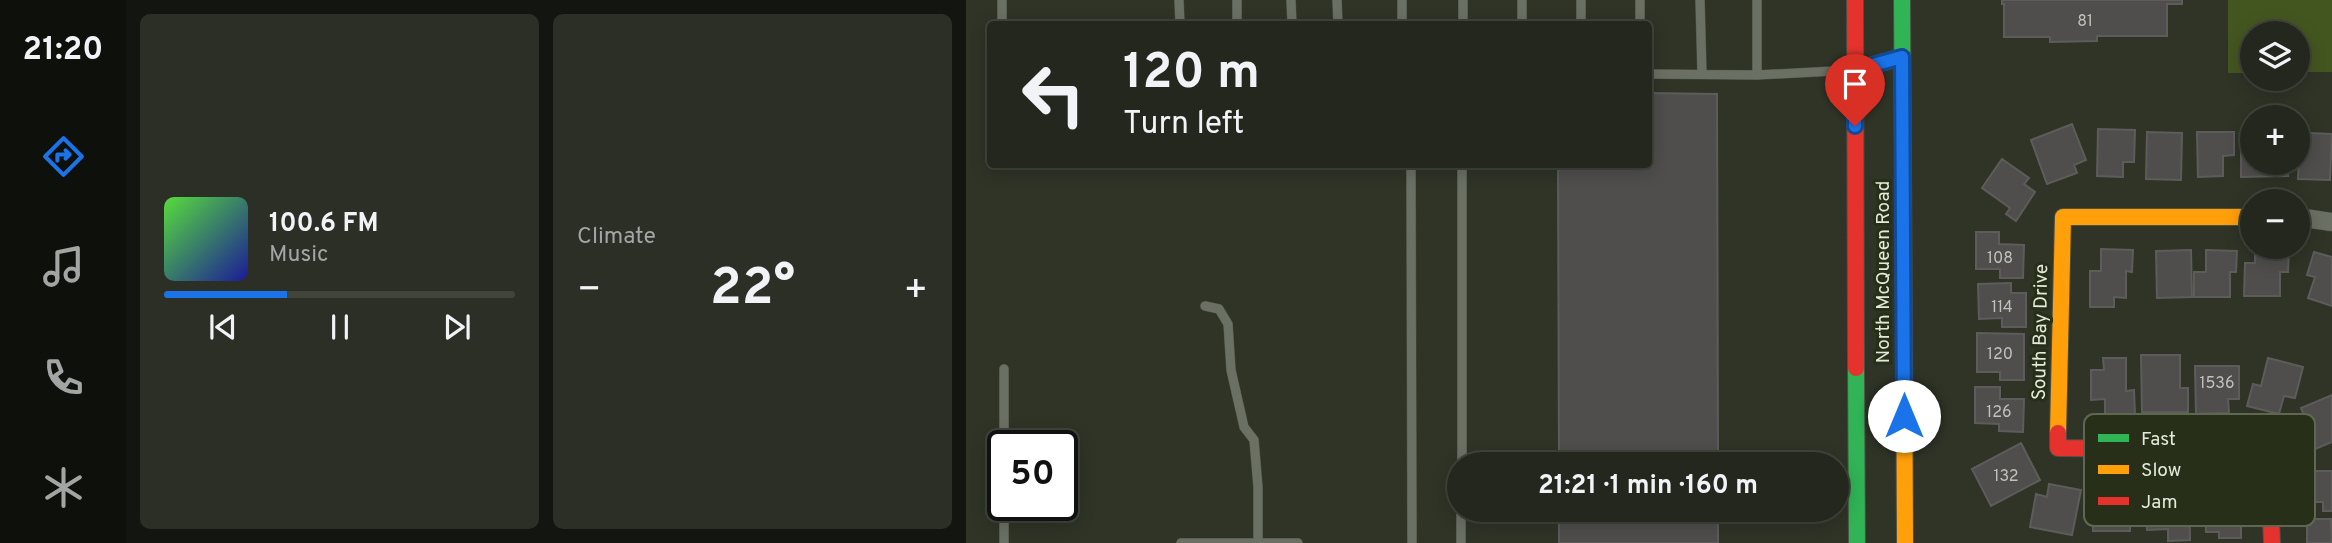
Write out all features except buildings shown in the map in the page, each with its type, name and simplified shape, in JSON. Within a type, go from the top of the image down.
[{"type":"main road","name":"North McQueen Road","points":[[1855,0],[1857,543]]},
{"type":"main road","name":"North McQueen Road","points":[[1902,0],[1905,543]]},
{"type":"main road","points":[[1855,70],[1902,57]]},
{"type":"main road","name":"South Bay Drive","points":[[2084,448],[2058,448],[2063,217],[2240,217]]},
{"type":"street","points":[[2310,219],[2332,222]]},
{"type":"lane","points":[[1002,0],[1002,21]]},
{"type":"lane","points":[[1179,0],[1180,21]]},
{"type":"lane","points":[[1237,0],[1237,21]]},
{"type":"lane","points":[[1291,0],[1292,21]]},
{"type":"lane","points":[[1337,0],[1338,21]]},
{"type":"lane","points":[[1402,0],[1402,21]]},
{"type":"lane","points":[[1462,0],[1463,21]]},
{"type":"lane","points":[[1521,0],[1522,21]]},
{"type":"lane","points":[[1581,0],[1581,21]]},
{"type":"lane","points":[[1640,0],[1640,21]]},
{"type":"lane","points":[[1700,0],[1702,74]]},
{"type":"lane","points":[[1757,0],[1757,75]]},
{"type":"lane","points":[[1652,74],[1757,75],[1855,70]]},
{"type":"lane","points":[[1411,168],[1412,543]]},
{"type":"lane","points":[[1461,452],[1462,168]]},
{"type":"lane","points":[[1205,306],[1219,309],[1228,324],[1231,370],[1244,427],[1254,440],[1258,487],[1258,542]]},
{"type":"lane","points":[[1004,369],[1004,430]]},
{"type":"lane","points":[[1004,521],[1004,543]]},
{"type":"lane","points":[[1461,522],[1461,543]]},
{"type":"lane","points":[[1181,543],[1298,543]]},
{"type":"green space","points":[[2228,0],[2332,0],[2332,72],[2310,72],[2310,21],[2240,21],[2240,73],[2228,73]]},
{"type":"traffic: fast","points":[[1902,0],[1904,332]]},
{"type":"traffic: fast","points":[[1856,368],[1857,543]]},
{"type":"traffic: slow","points":[[1855,70],[1902,57]]},
{"type":"traffic: slow","points":[[2058,433],[2063,217],[2240,217]]},
{"type":"traffic: slow","points":[[1904,332],[1905,543]]},
{"type":"traffic: jam","points":[[1855,0],[1856,368]]},
{"type":"traffic: jam","points":[[2058,433],[2058,448],[2084,448]]},
{"type":"traffic: jam","points":[[2271,526],[2272,543]]},
{"type":"route","points":[[1855,126],[1855,70],[1902,57],[1904,416]]}]
